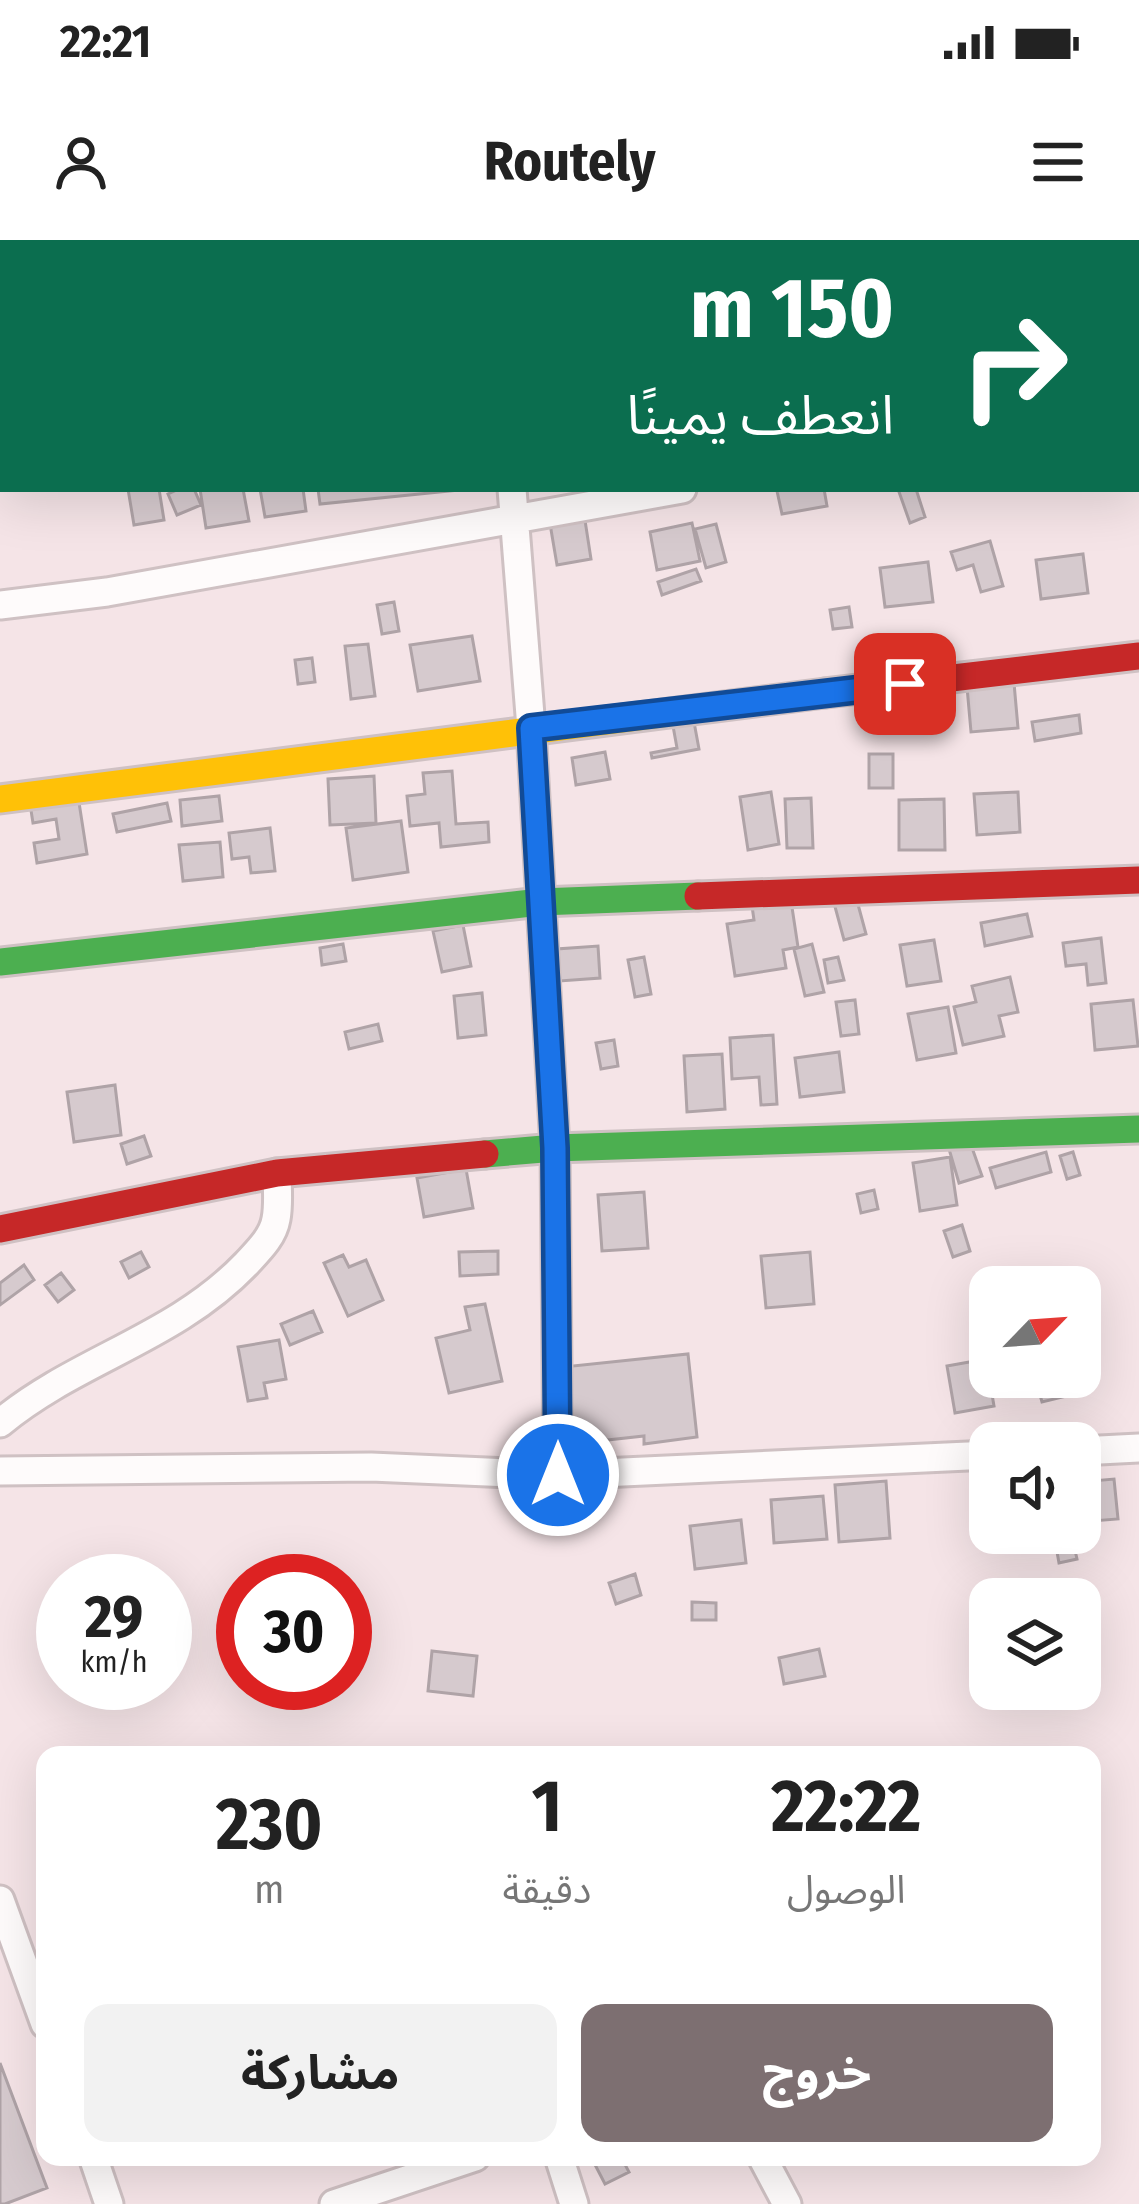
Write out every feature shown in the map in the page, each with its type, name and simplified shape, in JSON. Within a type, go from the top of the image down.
[{"type":"street","points":[[512,492],[555,1148],[558,1475]]},
{"type":"street","points":[[0,605],[107,592],[666,492]]},
{"type":"street","points":[[0,799],[531,728],[1139,656]]},
{"type":"street","points":[[0,962],[540,902],[1139,880]]},
{"type":"street","points":[[0,1228],[277,1173],[555,1148],[1139,1129]]},
{"type":"street","points":[[0,1423],[54,1384],[135,1346],[207,1302],[270,1236],[276,1218],[277,1173]]},
{"type":"street","points":[[1101,1450],[1139,1448]]},
{"type":"street","points":[[0,1471],[371,1467],[558,1475],[969,1456]]},
{"type":"street","points":[[0,1900],[36,1999]]},
{"type":"street","points":[[96,2166],[110,2204]]},
{"type":"street","points":[[351,2201],[450,2166]]},
{"type":"street","points":[[562,2166],[574,2204]]},
{"type":"street","points":[[767,2166],[787,2204]]},
{"type":"building","points":[[128,492],[159,492],[164,520],[134,525]]},
{"type":"building","points":[[195,492],[201,505],[177,515],[168,494]]},
{"type":"building","points":[[200,492],[244,492],[249,521],[206,528]]},
{"type":"building","points":[[261,492],[303,492],[306,511],[265,517]]},
{"type":"building","points":[[318,492],[439,492],[320,504]]},
{"type":"building","points":[[777,492],[825,492],[827,506],[782,514]]},
{"type":"building","points":[[899,492],[917,492],[925,517],[910,523]]},
{"type":"building","points":[[582,501],[591,559],[557,565],[547,506]]},
{"type":"building","points":[[692,523],[700,561],[657,570],[650,532]]},
{"type":"building","points":[[716,524],[726,562],[706,568],[695,529]]},
{"type":"building","points":[[990,541],[1003,586],[981,592],[973,565],[957,570],[951,552]]},
{"type":"building","points":[[1083,554],[1088,593],[1041,599],[1036,560]]},
{"type":"building","points":[[928,562],[933,602],[885,607],[880,568]]},
{"type":"building","points":[[696,569],[701,581],[662,595],[658,582]]},
{"type":"building","points":[[394,602],[399,631],[382,634],[377,605]]},
{"type":"building","points":[[849,607],[852,627],[833,629],[830,610]]},
{"type":"building","points":[[472,636],[480,681],[418,691],[410,645]]},
{"type":"building","points":[[368,644],[375,696],[351,699],[345,646]]},
{"type":"building","points":[[312,658],[315,682],[298,684],[295,660]]},
{"type":"building","points":[[1014,683],[1018,728],[971,732],[967,687]]},
{"type":"building","points":[[1079,715],[1081,733],[1035,741],[1032,722]]},
{"type":"building","points":[[694,722],[699,749],[652,758],[651,753],[677,748],[673,726]]},
{"type":"building","points":[[605,752],[610,779],[576,785],[572,758]]},
{"type":"building","points":[[869,754],[893,754],[893,788],[869,788]]},
{"type":"building","points":[[452,771],[456,824],[488,822],[489,842],[441,847],[439,823],[410,826],[407,796],[425,794],[423,773]]},
{"type":"building","points":[[374,776],[376,823],[330,825],[328,779]]},
{"type":"building","points":[[771,792],[779,844],[748,850],[740,797]]},
{"type":"building","points":[[1018,792],[1020,832],[977,835],[974,794]]},
{"type":"building","points":[[78,796],[87,854],[37,863],[34,843],[59,839],[56,819],[33,823],[30,804]]},
{"type":"building","points":[[219,796],[222,821],[182,826],[180,800]]},
{"type":"building","points":[[811,798],[813,848],[787,848],[785,799]]},
{"type":"building","points":[[944,799],[945,850],[899,850],[899,800]]},
{"type":"building","points":[[167,803],[171,821],[117,832],[113,814]]},
{"type":"building","points":[[401,821],[408,872],[353,880],[346,828]]},
{"type":"building","points":[[270,828],[275,871],[251,873],[249,857],[232,859],[229,833]]},
{"type":"building","points":[[220,842],[223,877],[183,881],[179,845]]},
{"type":"building","points":[[790,894],[798,947],[783,950],[786,968],[735,976],[727,924],[754,920],[751,899]]},
{"type":"building","points":[[856,897],[866,934],[844,940],[834,903]]},
{"type":"building","points":[[1027,914],[1032,936],[985,946],[981,923]]},
{"type":"building","points":[[463,925],[471,966],[442,972],[433,931]]},
{"type":"building","points":[[1101,938],[1106,983],[1088,985],[1086,964],[1066,966],[1063,943]]},
{"type":"building","points":[[934,940],[941,981],[907,986],[900,945]]},
{"type":"building","points":[[343,944],[346,961],[322,965],[320,948]]},
{"type":"building","points":[[812,944],[824,992],[805,996],[794,949]]},
{"type":"building","points":[[598,946],[600,978],[560,981],[557,949]]},
{"type":"building","points":[[644,957],[651,994],[635,997],[628,960]]},
{"type":"building","points":[[838,957],[844,980],[828,983],[824,960]]},
{"type":"building","points":[[1010,977],[1018,1012],[999,1016],[1004,1036],[963,1045],[954,1007],[976,1002],[972,986]]},
{"type":"building","points":[[482,993],[486,1035],[458,1038],[454,996]]},
{"type":"building","points":[[855,1000],[859,1034],[841,1036],[836,1002]]},
{"type":"building","points":[[1133,1000],[1138,1046],[1095,1050],[1091,1004]]},
{"type":"building","points":[[948,1007],[956,1053],[917,1060],[908,1014]]},
{"type":"building","points":[[378,1024],[382,1041],[349,1049],[345,1032]]},
{"type":"building","points":[[773,1035],[777,1104],[761,1105],[759,1077],[732,1079],[730,1038]]},
{"type":"building","points":[[614,1040],[618,1066],[601,1069],[596,1043]]},
{"type":"building","points":[[839,1052],[844,1092],[800,1097],[795,1058]]},
{"type":"building","points":[[722,1054],[725,1109],[687,1112],[684,1056]]},
{"type":"building","points":[[115,1085],[121,1135],[74,1142],[67,1092]]},
{"type":"building","points":[[144,1136],[151,1156],[127,1164],[121,1144]]},
{"type":"building","points":[[970,1142],[982,1176],[959,1183],[949,1149]]},
{"type":"building","points":[[1046,1152],[1051,1172],[996,1188],[990,1168]]},
{"type":"building","points":[[1073,1152],[1080,1175],[1067,1179],[1060,1156]]},
{"type":"building","points":[[950,1157],[957,1205],[920,1211],[913,1163]]},
{"type":"building","points":[[466,1169],[473,1208],[424,1217],[417,1178]]},
{"type":"building","points":[[874,1190],[878,1209],[861,1213],[857,1194]]},
{"type":"building","points":[[644,1192],[648,1248],[602,1251],[598,1195]]},
{"type":"building","points":[[962,1225],[970,1251],[953,1257],[944,1231]]},
{"type":"building","points":[[498,1251],[498,1274],[460,1276],[459,1252]]},
{"type":"building","points":[[141,1252],[149,1267],[129,1278],[121,1262]]},
{"type":"building","points":[[810,1252],[814,1304],[766,1308],[761,1256]]},
{"type":"building","points":[[343,1255],[349,1267],[366,1260],[383,1300],[348,1316],[324,1263]]},
{"type":"building","points":[[24,1265],[34,1280],[0,1305],[0,1283]]},
{"type":"building","points":[[61,1273],[74,1290],[58,1302],[45,1285]]},
{"type":"building","points":[[485,1304],[502,1381],[449,1393],[436,1338],[470,1330],[465,1307]]},
{"type":"building","points":[[313,1311],[322,1332],[290,1345],[281,1324]]},
{"type":"building","points":[[279,1340],[286,1379],[264,1383],[267,1398],[248,1401],[238,1347]]},
{"type":"building","points":[[688,1354],[697,1437],[644,1444],[644,1436],[571,1444],[563,1367]]},
{"type":"building","points":[[969,1362],[969,1398],[993,1398],[994,1406],[955,1413],[947,1366]]},
{"type":"building","points":[[1114,1479],[1118,1519],[1101,1520],[1101,1480]]},
{"type":"building","points":[[886,1481],[890,1538],[839,1542],[835,1485]]},
{"type":"building","points":[[823,1496],[827,1539],[774,1543],[771,1500]]},
{"type":"building","points":[[741,1520],[746,1563],[695,1569],[690,1526]]},
{"type":"building","points":[[1057,1554],[1076,1554],[1077,1559],[1059,1563]]},
{"type":"building","points":[[635,1574],[641,1595],[616,1604],[609,1583]]},
{"type":"building","points":[[692,1602],[716,1603],[716,1620],[692,1620]]},
{"type":"building","points":[[819,1649],[825,1676],[784,1684],[779,1658]]},
{"type":"building","points":[[432,1651],[477,1656],[473,1696],[428,1691]]},
{"type":"building","points":[[0,2063],[47,2188],[0,2204]]},
{"type":"building","points":[[596,2166],[626,2166],[629,2172],[605,2184]]},
{"type":"traffic: fast","points":[[0,962],[540,902],[698,896]]},
{"type":"traffic: fast","points":[[485,1154],[1139,1129]]},
{"type":"traffic: slow","points":[[0,799],[825,693]]},
{"type":"traffic: jam","points":[[825,693],[1139,656]]},
{"type":"traffic: jam","points":[[698,896],[1139,880]]},
{"type":"traffic: jam","points":[[0,1229],[277,1173],[485,1154]]},
{"type":"route","points":[[558,1475],[555,1148],[531,728],[905,684]]}]
